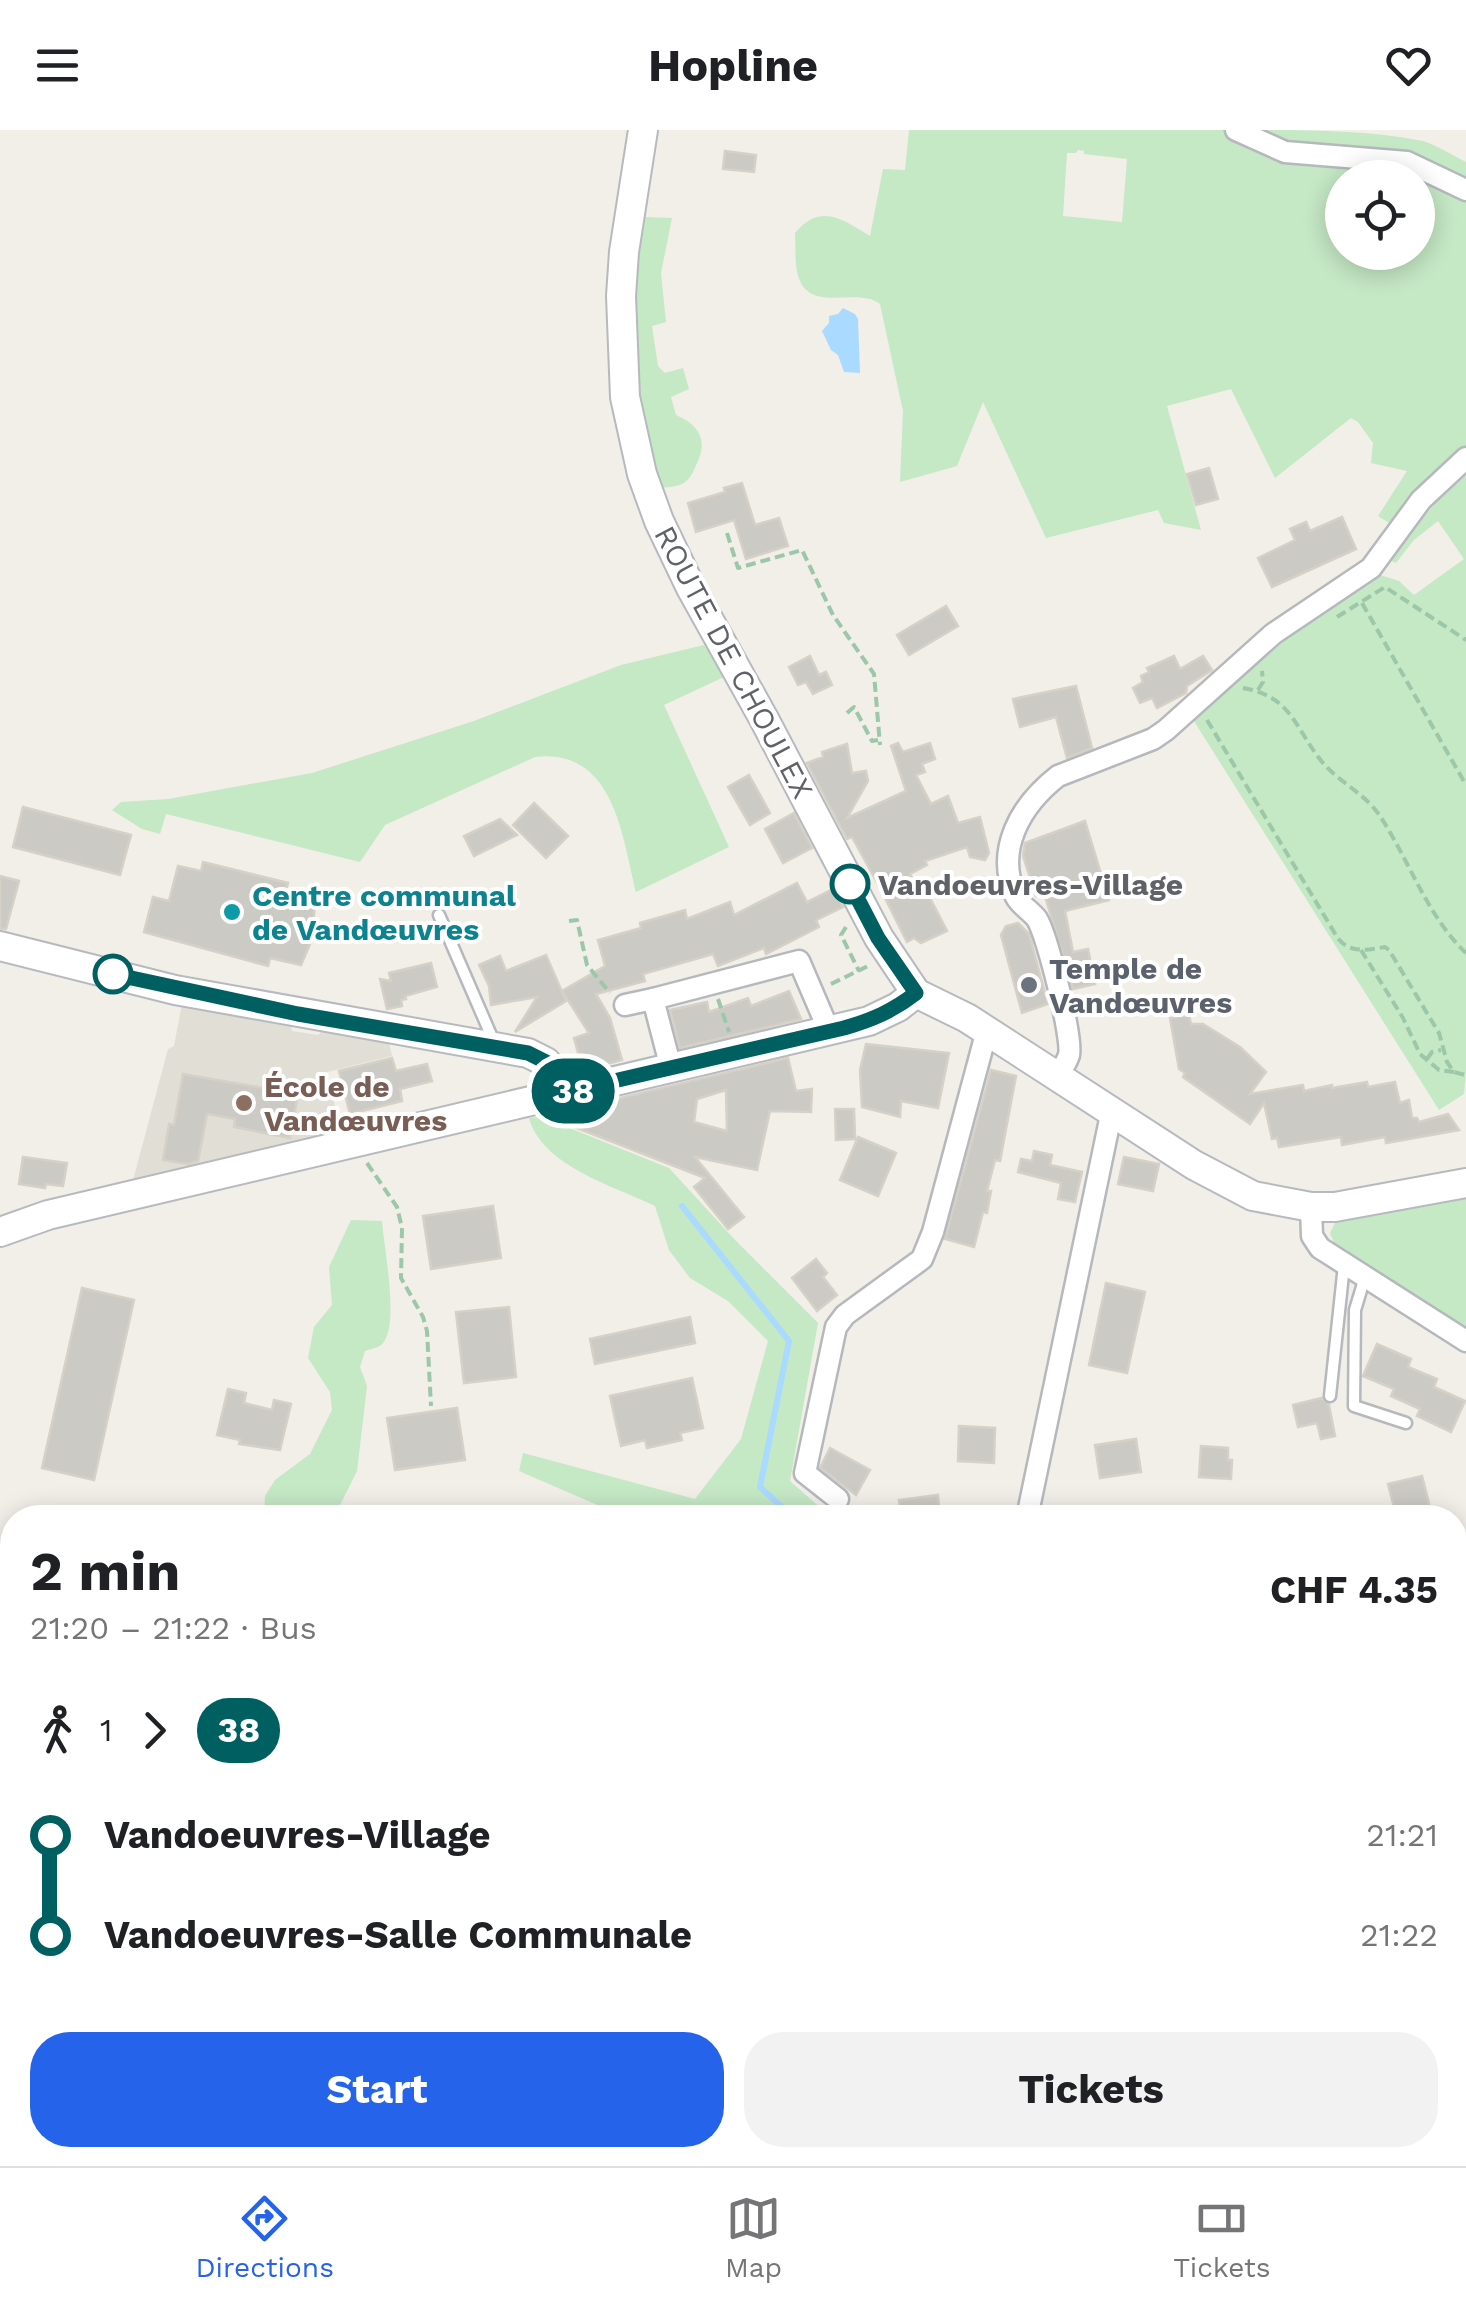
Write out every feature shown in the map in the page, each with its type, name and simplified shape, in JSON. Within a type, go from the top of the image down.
[{"type":"street","name":"ROUTE DE CHOULEX","points":[[643,130],[620,296],[625,397],[642,474],[690,588],[764,719],[878,938],[916,993]]},
{"type":"street","points":[[1236,130],[1285,152],[1407,162],[1466,190]]},
{"type":"street","points":[[1058,1076],[1070,1050],[1048,949],[1036,918],[1018,901],[1007,863],[1011,838],[1021,817],[1058,776],[1153,739],[1273,634],[1371,568],[1420,500],[1466,458]]},
{"type":"street","points":[[0,946],[175,990],[540,1058],[554,1071],[566,1092]]},
{"type":"street","points":[[625,1005],[800,961],[829,1030]]},
{"type":"street","points":[[0,1232],[48,1215],[876,1018],[916,993],[987,1030],[1234,1188],[1274,1202],[1311,1207],[1348,1204],[1466,1183]]},
{"type":"street","points":[[653,999],[671,1068]]},
{"type":"street","points":[[838,1499],[805,1474],[836,1327],[845,1315],[922,1259],[934,1232],[987,1030]]},
{"type":"street","points":[[1030,1505],[1112,1110]]},
{"type":"street","points":[[1311,1207],[1315,1243],[1466,1340]]},
{"type":"lane","points":[[438,915],[496,1048]]},
{"type":"lane","points":[[1330,1396],[1344,1264]]},
{"type":"lane","points":[[1365,1277],[1355,1310],[1354,1406],[1406,1423]]},
{"type":"path","points":[[727,533],[738,568],[802,550],[833,615],[874,674],[879,742],[867,736],[854,707],[847,713]]},
{"type":"path","points":[[1331,620],[1385,587],[1466,640]]},
{"type":"path","points":[[1361,601],[1466,785]]},
{"type":"path","points":[[1258,690],[1265,665]]},
{"type":"path","points":[[1234,692],[1243,688],[1258,690],[1287,708],[1327,769],[1358,792],[1380,816],[1444,926],[1466,953]]},
{"type":"path","points":[[1200,720],[1204,716],[1342,945],[1360,950],[1390,950],[1439,1032],[1441,1050],[1454,1072]]},
{"type":"path","points":[[569,922],[577,920],[587,965],[618,1004],[625,1005]]},
{"type":"path","points":[[848,922],[842,934],[859,971]]},
{"type":"path","points":[[1360,950],[1403,1018],[1416,1050],[1440,1070],[1464,1075]]},
{"type":"path","points":[[812,992],[877,962]]},
{"type":"path","points":[[712,985],[730,1032],[711,1046],[714,1057]]},
{"type":"path","points":[[1427,1059],[1432,1052],[1441,1050]]},
{"type":"path","points":[[352,1144],[397,1207],[402,1228],[401,1278],[424,1317],[427,1331],[431,1406]]},
{"type":"shaded area","name":"École de Vandœuvres","points":[[182,1004],[291,1026],[292,1031],[318,1035],[322,1031],[389,1043],[392,1056],[327,1072],[342,1135],[132,1184],[168,1049],[174,1046]]},
{"type":"green space","points":[[909,130],[1224,130],[1273,157],[1325,160],[1325,270],[1435,270],[1435,182],[1466,195],[1466,447],[1427,481],[1389,523],[1378,516],[1407,471],[1371,463],[1373,443],[1358,422],[1351,418],[1275,478],[1231,389],[1167,406],[1201,530],[1164,523],[1158,510],[1046,538],[983,402],[957,466],[900,482],[903,411],[880,304],[871,299],[815,295],[800,281],[797,270],[795,233],[814,218],[832,217],[870,236],[883,169],[905,170]],"holes":[[[1084,151],[1127,159],[1122,222],[1063,216],[1067,153]]]},
{"type":"green space","points":[[1249,130],[1359,133],[1423,141],[1466,162],[1466,184],[1435,177],[1435,160],[1357,160],[1279,143]]},
{"type":"green space","points":[[645,217],[672,218],[661,273],[666,322],[652,326],[658,366],[665,373],[683,368],[689,389],[671,397],[676,415],[695,427],[702,445],[687,480],[660,488],[636,354],[636,287]]},
{"type":"green space","points":[[1466,471],[1466,1070],[1464,1094],[1439,1110],[1192,718],[1301,627],[1380,575],[1399,581],[1414,595],[1464,559],[1438,521],[1414,540],[1396,563],[1389,560]]},
{"type":"green space","points":[[704,645],[726,676],[664,705],[729,847],[636,892],[610,800],[582,766],[561,758],[535,757],[385,825],[360,862],[166,814],[160,834],[142,829],[112,810],[121,802],[168,799],[312,773],[474,721],[621,665]]},
{"type":"green space","points":[[572,1113],[567,1127],[669,1168],[818,1323],[790,1481],[817,1505],[597,1505],[519,1471],[523,1453],[695,1499],[741,1439],[768,1341],[728,1301],[690,1278],[669,1250],[655,1206],[564,1162],[536,1135],[529,1118]]},
{"type":"green space","points":[[1466,1197],[1466,1329],[1335,1245],[1330,1233],[1336,1221]]},
{"type":"green space","points":[[351,1220],[382,1221],[389,1330],[379,1346],[365,1351],[360,1367],[367,1386],[357,1471],[340,1505],[265,1505],[265,1496],[275,1480],[310,1454],[332,1410],[330,1392],[308,1358],[314,1327],[332,1305],[329,1267]]},
{"type":"water","points":[[843,308],[858,319],[860,373],[844,372],[822,331],[829,316]]},
{"type":"building","points":[[725,151],[756,155],[754,172],[723,169]]},
{"type":"building","points":[[1209,468],[1218,499],[1196,505],[1187,474]]},
{"type":"building","points":[[742,483],[755,525],[779,518],[788,546],[746,559],[734,520],[696,532],[688,503]]},
{"type":"building","points":[[1342,517],[1356,549],[1272,587],[1258,558],[1295,540],[1290,529],[1306,522],[1310,531]]},
{"type":"building","points":[[946,606],[958,626],[909,655],[897,635]]},
{"type":"building","points":[[810,656],[819,675],[826,672],[832,685],[813,694],[806,682],[798,685],[789,667]]},
{"type":"building","points":[[1174,656],[1180,669],[1203,656],[1212,670],[1187,686],[1186,693],[1157,708],[1152,698],[1140,703],[1133,688],[1143,682],[1141,676],[1149,672],[1147,668]]},
{"type":"building","points":[[1076,686],[1092,748],[1067,758],[1056,717],[1020,727],[1013,699]]},
{"type":"building","points":[[898,743],[903,752],[930,743],[935,759],[922,764],[925,772],[916,775],[931,804],[948,796],[958,823],[980,817],[989,853],[985,860],[970,857],[967,847],[925,861],[927,865],[910,874],[923,899],[929,896],[947,931],[921,943],[914,938],[907,942],[852,837],[847,839],[807,763],[823,757],[822,752],[847,744],[852,773],[866,771],[868,781],[847,818],[906,791],[891,746]]},
{"type":"building","points":[[749,775],[770,813],[750,825],[728,787]]},
{"type":"building","points":[[534,803],[568,836],[546,858],[513,825]]},
{"type":"building","points":[[23,807],[131,835],[120,875],[13,847]]},
{"type":"building","points":[[794,813],[812,848],[783,863],[765,829]]},
{"type":"building","points":[[500,819],[517,835],[474,856],[464,836]]},
{"type":"building","points":[[1085,821],[1109,900],[1065,911],[1073,952],[1088,949],[1095,984],[1073,989],[1044,893],[1036,896],[1023,856],[1025,843]]},
{"type":"building","name":"Centre communal de Vandœuvres","points":[[203,862],[288,883],[284,897],[315,905],[311,942],[301,965],[270,958],[268,966],[144,932],[153,897],[169,901],[178,866],[201,871]]},
{"type":"building","points":[[0,876],[19,881],[6,929],[0,929]]},
{"type":"building","points":[[797,883],[807,902],[833,889],[843,907],[816,920],[819,927],[766,954],[764,948],[718,966],[713,954],[643,974],[645,981],[596,994],[610,1018],[622,1060],[583,1071],[574,1038],[589,1033],[562,991],[605,966],[598,940],[685,910],[687,919],[730,902],[734,915]]},
{"type":"building","name":"Temple de Vandœuvres","points":[[1018,923],[1029,934],[1048,1004],[1022,1013],[1001,935],[1006,926]]},
{"type":"building","points":[[546,955],[566,1001],[515,1032],[537,997],[491,1005],[489,986],[479,965],[500,956],[506,971]]},
{"type":"building","points":[[431,963],[437,987],[405,996],[402,1006],[387,1009],[380,979],[391,981],[389,973]]},
{"type":"building","points":[[789,991],[801,1019],[680,1048],[670,1010],[707,1002],[709,1012],[748,998],[751,1006]]},
{"type":"building","points":[[1189,1015],[1191,1024],[1203,1024],[1240,1047],[1266,1072],[1250,1094],[1303,1085],[1304,1091],[1332,1085],[1367,1082],[1368,1087],[1395,1082],[1400,1103],[1409,1100],[1412,1118],[1419,1122],[1448,1114],[1459,1130],[1386,1143],[1385,1137],[1342,1145],[1341,1137],[1279,1147],[1277,1138],[1272,1139],[1264,1103],[1250,1124],[1183,1077],[1170,1018]]},
{"type":"building","points":[[866,1044],[949,1053],[938,1108],[901,1101],[900,1117],[862,1107],[860,1070]]},
{"type":"building","points":[[392,1058],[396,1071],[427,1064],[432,1081],[400,1089],[402,1101],[350,1114],[339,1071]]},
{"type":"building","points":[[788,1058],[796,1091],[812,1089],[811,1112],[770,1111],[757,1170],[695,1157],[744,1217],[728,1229],[694,1187],[705,1178],[574,1127],[576,1114],[589,1113],[586,1106]],"holes":[[[726,1090],[727,1131],[694,1122],[697,1099]]]},
{"type":"building","points":[[991,1070],[1016,1076],[1000,1161],[995,1160],[987,1191],[991,1191],[987,1213],[983,1212],[974,1247],[945,1239]]},
{"type":"building","points":[[183,1074],[298,1094],[290,1138],[234,1127],[235,1119],[207,1114],[198,1161],[188,1164],[163,1160]]},
{"type":"building","points":[[835,1109],[854,1109],[855,1139],[836,1140]]},
{"type":"building","points":[[858,1137],[896,1153],[878,1196],[840,1180]]},
{"type":"building","points":[[1034,1151],[1052,1155],[1050,1165],[1082,1172],[1075,1202],[1058,1199],[1061,1183],[1018,1172],[1021,1159],[1032,1161]]},
{"type":"building","points":[[23,1157],[67,1163],[63,1186],[19,1184]]},
{"type":"building","points":[[1124,1157],[1159,1164],[1153,1191],[1118,1184]]},
{"type":"building","points":[[493,1206],[501,1258],[431,1269],[423,1216]]},
{"type":"building","points":[[816,1259],[827,1273],[823,1277],[837,1295],[817,1311],[792,1278]]},
{"type":"building","points":[[1106,1283],[1145,1292],[1127,1373],[1089,1365]]},
{"type":"building","points":[[82,1288],[134,1300],[94,1480],[42,1468]]},
{"type":"building","points":[[509,1307],[516,1377],[464,1383],[456,1312]]},
{"type":"building","points":[[690,1317],[695,1343],[595,1364],[590,1339]]},
{"type":"building","points":[[1377,1344],[1411,1359],[1408,1367],[1437,1379],[1434,1387],[1465,1401],[1451,1432],[1417,1416],[1420,1409],[1391,1396],[1394,1389],[1363,1376]]},
{"type":"building","points":[[692,1378],[703,1428],[680,1433],[682,1440],[647,1448],[645,1440],[621,1446],[610,1396]]},
{"type":"building","points":[[228,1389],[246,1393],[244,1403],[272,1410],[274,1400],[291,1404],[280,1450],[239,1444],[240,1440],[217,1435]]},
{"type":"building","points":[[1322,1398],[1329,1405],[1335,1436],[1321,1439],[1317,1423],[1298,1427],[1293,1405]]},
{"type":"building","points":[[457,1408],[465,1460],[395,1470],[387,1418]]},
{"type":"building","points":[[959,1426],[995,1428],[994,1463],[958,1461]]},
{"type":"building","points":[[1136,1439],[1141,1472],[1100,1478],[1095,1445]]},
{"type":"building","points":[[1201,1446],[1228,1448],[1231,1479],[1199,1477]]},
{"type":"building","points":[[830,1448],[870,1470],[856,1495],[820,1468]]},
{"type":"building","points":[[1422,1476],[1429,1505],[1393,1505],[1388,1484]]},
{"type":"building","points":[[938,1495],[939,1505],[900,1505],[899,1500]]},
{"type":"waterway","points":[[682,1206],[789,1341],[760,1487],[780,1505]]},
{"type":"bus line","name":"38","points":[[113,974],[298,1014],[528,1053],[546,1062],[566,1092],[844,1028],[898,1007],[916,993],[878,938],[850,884]]},
{"type":"place","name":"Vandoeuvres-Village","points":[[850,884]]},
{"type":"place","name":"Centre communal de Vandœuvres","points":[[232,912]]},
{"type":"place","name":"Temple de Vandœuvres","points":[[1029,985]]},
{"type":"place","name":"École de Vandœuvres","points":[[244,1103]]}]
